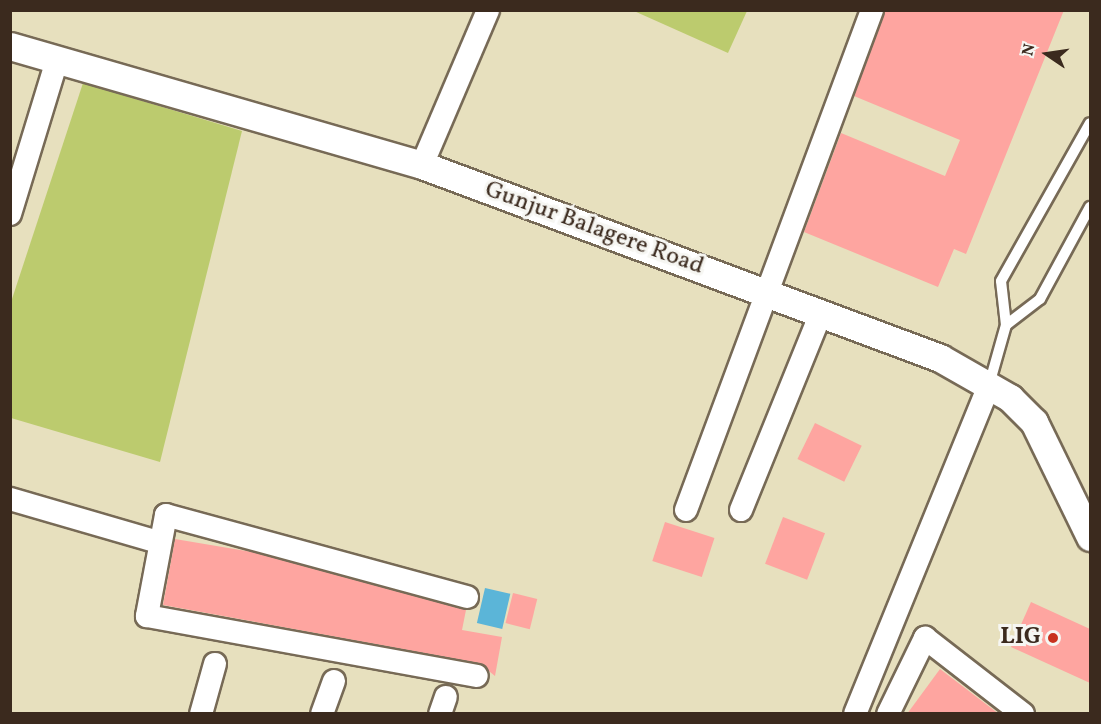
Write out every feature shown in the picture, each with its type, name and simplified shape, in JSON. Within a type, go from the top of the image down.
[{"type":"street","points":[[422,165],[488,10]]},
{"type":"street","points":[[686,510],[872,10]]},
{"type":"street","name":"Gunjur Balagere Road","points":[[10,46],[422,165],[940,358],[1010,398],[1034,422],[1090,537]]},
{"type":"street","points":[[10,214],[14,191],[57,60]]},
{"type":"street","points":[[741,510],[821,313]]},
{"type":"street","points":[[855,714],[989,386]]},
{"type":"street","points":[[10,500],[158,542]]},
{"type":"street","points":[[467,597],[166,515],[158,542],[147,616],[477,676]]},
{"type":"street","points":[[888,714],[925,638],[1023,714]]},
{"type":"street","points":[[201,714],[214,664]]},
{"type":"street","points":[[322,714],[334,681]]},
{"type":"lane","points":[[989,386],[1006,325],[1001,281],[1090,123]]},
{"type":"lane","points":[[1006,325],[1040,299],[1090,207]]},
{"type":"green space","points":[[634,11],[747,11],[728,53]]},
{"type":"green space","points":[[83,83],[242,131],[160,462],[11,418],[11,302]]},
{"type":"water","points":[[485,588],[510,594],[502,629],[477,623]]},
{"type":"building","points":[[885,10],[1064,10],[966,254],[954,249],[938,287],[804,232],[841,133],[945,176],[960,140],[854,96]]},
{"type":"building","points":[[815,423],[862,446],[844,482],[797,459]]},
{"type":"building","points":[[783,517],[825,533],[807,580],[765,564]]},
{"type":"building","points":[[665,522],[714,538],[702,577],[652,561]]},
{"type":"building","points":[[175,539],[252,552],[466,610],[462,630],[502,637],[495,676],[479,663],[163,605]]},
{"type":"building","points":[[513,593],[537,599],[530,629],[506,623]]},
{"type":"building","name":"LIG","points":[[1031,602],[1090,629],[1090,683],[1011,647]]},
{"type":"building","points":[[940,669],[999,714],[907,714]]},
{"type":"place","name":"LIG","points":[[1053,638]]}]
